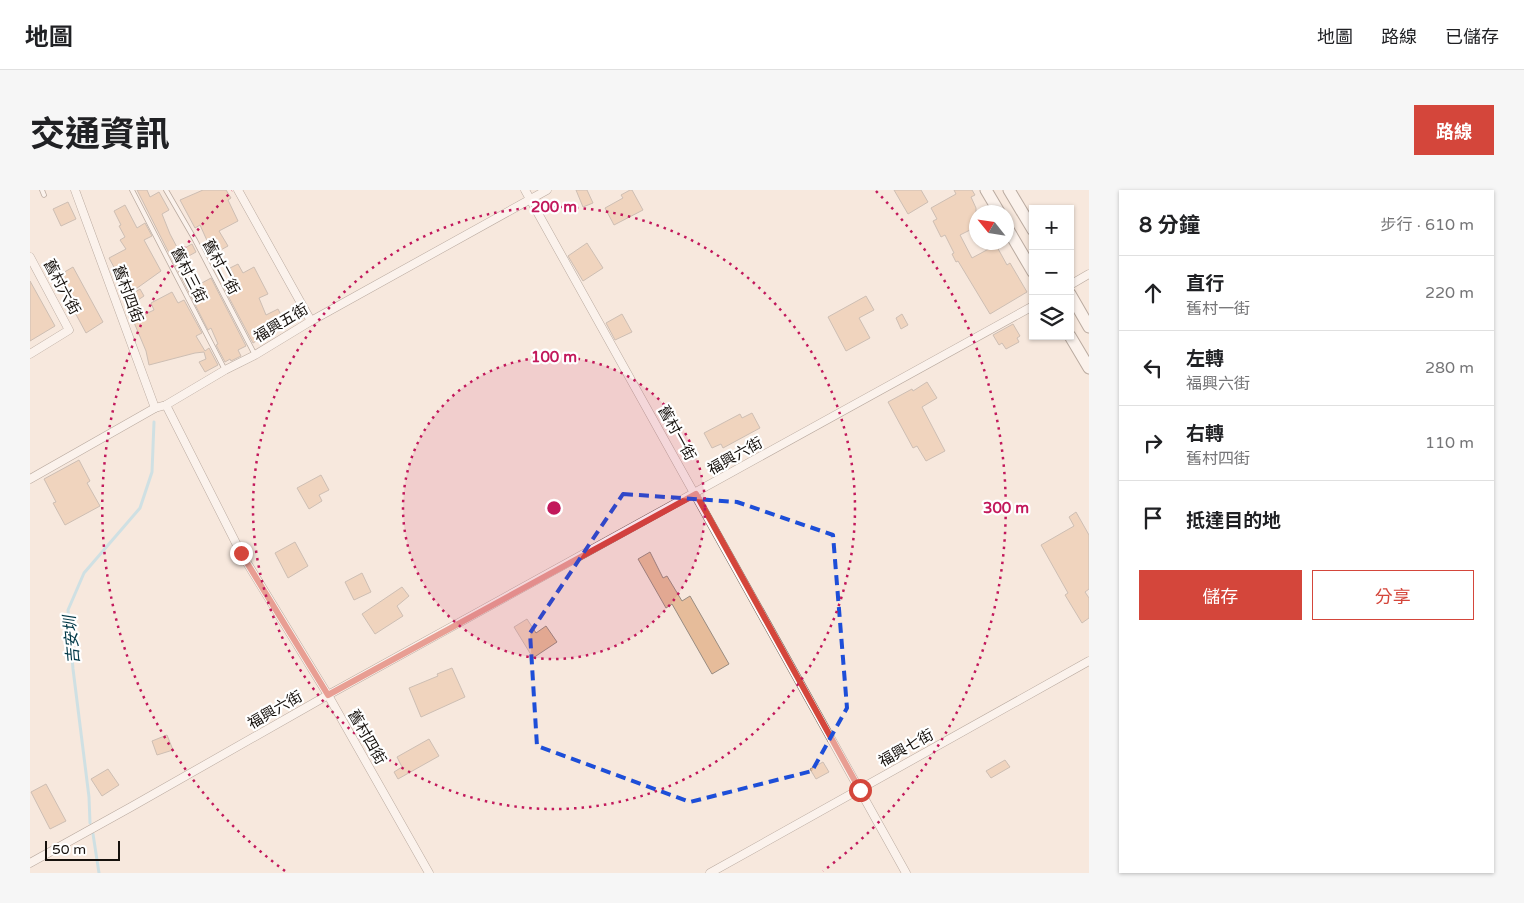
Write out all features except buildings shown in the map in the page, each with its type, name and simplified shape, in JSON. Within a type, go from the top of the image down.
[{"type":"street","name":"舊村四街","points":[[75,190],[155,408]]},
{"type":"street","points":[[238,190],[311,321]]},
{"type":"street","name":"舊村一街","points":[[525,190],[906,873]]},
{"type":"street","name":"福興五街","points":[[30,479],[155,408],[166,405],[311,321],[547,190]]},
{"type":"street","points":[[986,190],[995,205]]},
{"type":"street","points":[[1009,190],[1029,223]]},
{"type":"street","points":[[1014,240],[1029,265]]},
{"type":"street","name":"舊村六街","points":[[30,257],[69,330],[30,354]]},
{"type":"street","points":[[1074,283],[1089,274]]},
{"type":"street","points":[[1071,295],[1089,327]]},
{"type":"street","name":"福興六街","points":[[30,863],[328,695],[696,494],[1029,308]]},
{"type":"street","points":[[1072,340],[1089,368]]},
{"type":"street","name":"舊村四街","points":[[166,405],[241,553],[328,695],[429,873]]},
{"type":"street","name":"福興七街","points":[[710,873],[1089,661]]},
{"type":"lane","points":[[42,190],[44,195]]},
{"type":"lane","name":"舊村三街","points":[[132,190],[225,370]]},
{"type":"lane","name":"舊村二街","points":[[166,190],[195,240],[255,355]]},
{"type":"highlighted area","points":[[623,494],[737,502],[833,535],[847,708],[812,771],[690,802],[537,746],[530,633]]},
{"type":"waterway","name":"吉安圳","points":[[90,823],[89,797],[73,669],[68,610],[84,573],[140,508],[152,472],[154,422]]},
{"type":"waterway","name":"吉安圳","points":[[93,834],[99,873]]},
{"type":"route","points":[[241,553],[328,695],[696,494],[860,790]]}]
